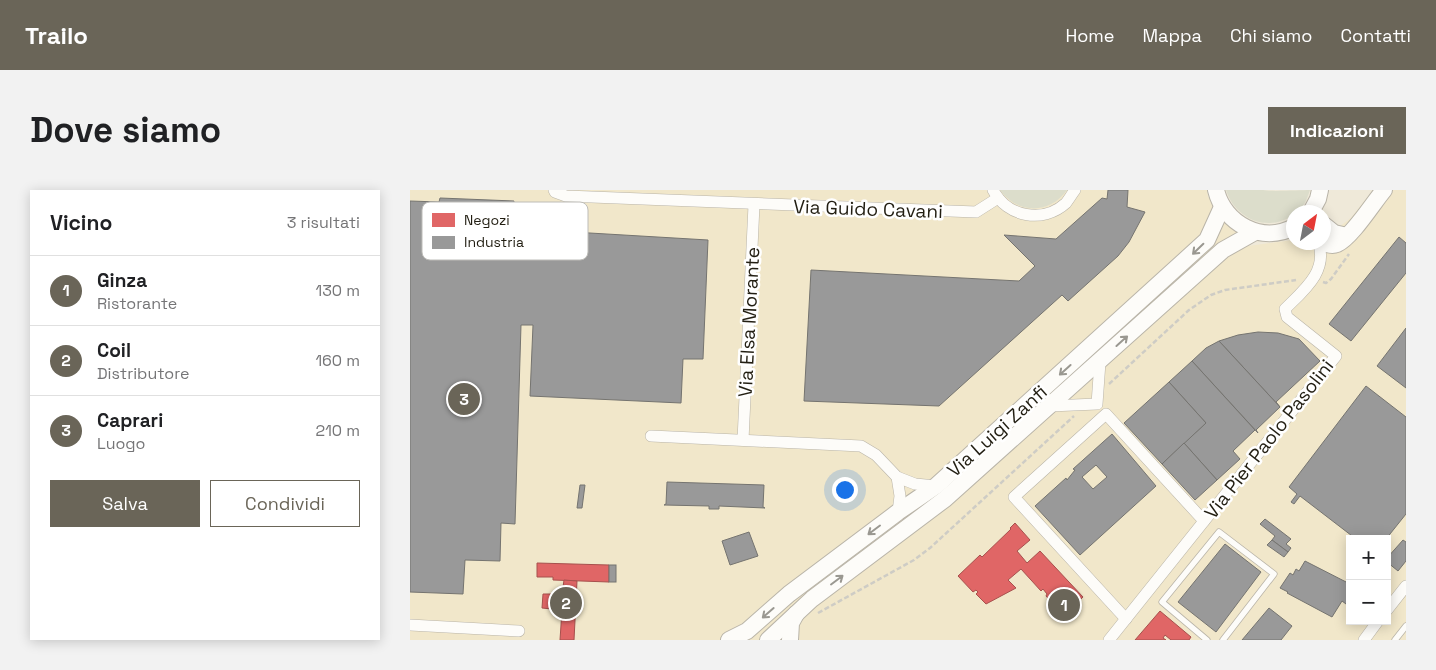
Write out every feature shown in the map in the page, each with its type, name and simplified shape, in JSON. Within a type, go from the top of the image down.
[{"type":"street","points":[[996,194],[1005,205],[1016,212],[1037,216],[1052,212],[1066,202],[1075,190]]},
{"type":"street","points":[[1216,190],[1222,207],[1238,224],[1255,232],[1276,233],[1286,230]]},
{"type":"street","points":[[1315,205],[1320,190]]},
{"type":"street","points":[[1331,245],[1337,244],[1347,236],[1384,190]]},
{"type":"street","name":"Via Guido Cavani","points":[[555,191],[566,196],[754,205],[976,212],[996,194]]},
{"type":"street","name":"Via Elsa Morante","points":[[743,440],[754,205]]},
{"type":"street","name":"Via Luigi Zanfi","points":[[729,640],[746,635],[789,594],[898,512],[936,486],[1207,240],[1222,207]]},
{"type":"street","points":[[1331,230],[1334,233],[1347,236]]},
{"type":"street","name":"Via Luigi Zanfi","points":[[768,640],[798,610],[945,499],[1223,250],[1255,232]]},
{"type":"street","name":"Via Pier Paolo Pasolini","points":[[1109,640],[1336,356],[1287,317],[1285,309],[1304,290],[1319,269],[1322,256],[1321,250]]},
{"type":"street","points":[[1100,362],[1097,404],[1204,521]]},
{"type":"street","points":[[1050,406],[1097,404]]},
{"type":"street","points":[[1106,414],[1014,497],[1126,619]]},
{"type":"street","points":[[651,436],[861,446],[876,455],[897,477],[915,484],[936,486]]},
{"type":"street","points":[[897,477],[900,496],[898,512]]},
{"type":"street","points":[[1391,605],[1406,586]]},
{"type":"street","points":[[790,640],[791,623],[798,610]]},
{"type":"street","points":[[410,625],[518,631]]},
{"type":"street","points":[[1364,640],[1375,625]]},
{"type":"lane","points":[[1207,640],[1162,602],[1219,532],[1274,574],[1223,640]]},
{"type":"lane","points":[[1395,640],[1406,626]]},
{"type":"shaded area","points":[[410,190],[1207,190],[1208,197],[1248,246],[1286,241],[1286,250],[1331,250],[1331,233],[1351,218],[1373,190],[1406,190],[1406,640],[410,640]]},
{"type":"green space","points":[[1000,190],[1067,190],[1052,204],[1034,208],[1016,204]]},
{"type":"green space","points":[[1226,190],[1310,190],[1303,205],[1286,205],[1286,218],[1273,223],[1263,223],[1254,220],[1237,209],[1230,200]]},
{"type":"building: Negozi","points":[[1015,523],[1030,540],[1017,551],[1027,563],[1040,551],[1083,597],[1063,615],[1046,596],[1047,594],[1043,589],[1041,591],[1021,569],[1008,580],[1016,588],[986,604],[976,594],[978,592],[976,590],[973,592],[958,576],[980,555],[982,557]]},
{"type":"building: Negozi","points":[[537,563],[609,565],[609,582],[553,580],[553,577],[537,577]]},
{"type":"building: Negozi","points":[[564,580],[577,581],[574,640],[560,640],[562,610],[542,608],[543,594],[562,594]]},
{"type":"building: Negozi","points":[[1160,611],[1191,637],[1189,640],[1171,640],[1165,635],[1163,638],[1166,640],[1135,640]]},
{"type":"building: Industria","points":[[1108,190],[1128,190],[1127,207],[1145,212],[1129,242],[1118,256],[1068,301],[1062,295],[939,406],[804,401],[811,270],[1019,281],[1035,266],[1004,235],[1056,239],[1102,198],[1107,199]]},
{"type":"building: Industria","points":[[440,198],[514,201],[514,202],[439,202]]},
{"type":"building: Industria","points":[[410,201],[439,202],[422,202],[422,260],[588,260],[588,233],[708,240],[703,359],[683,359],[681,403],[530,396],[533,325],[521,325],[515,524],[501,523],[500,561],[465,560],[463,594],[410,592]]},
{"type":"building: Industria","points":[[1399,237],[1406,243],[1406,273],[1351,341],[1329,324]]},
{"type":"building: Industria","points":[[1406,328],[1406,388],[1377,366]]},
{"type":"building: Industria","points":[[1258,332],[1278,333],[1299,339],[1320,361],[1276,402],[1280,407],[1219,341],[1238,335]]},
{"type":"building: Industria","points":[[1219,341],[1280,407],[1256,430],[1258,433],[1192,361],[1206,348]]},
{"type":"building: Industria","points":[[1192,361],[1255,430],[1233,451],[1240,459],[1217,480],[1184,443],[1206,423],[1169,382]]},
{"type":"building: Industria","points":[[1169,382],[1206,423],[1162,464],[1124,423]]},
{"type":"building: Industria","points":[[1366,386],[1406,417],[1406,514],[1389,535],[1351,535],[1300,496],[1294,504],[1291,502],[1297,494],[1289,487]]},
{"type":"building: Industria","points":[[1112,434],[1156,486],[1080,555],[1035,506],[1066,478],[1067,480],[1075,470],[1073,469]],"holes":[[[1096,465],[1107,477],[1093,489],[1082,477]]]},
{"type":"building: Industria","points":[[1184,443],[1217,480],[1195,500],[1162,464]]},
{"type":"building: Industria","points":[[667,482],[764,485],[763,507],[765,508],[719,506],[719,509],[709,509],[709,506],[664,505],[666,504]]},
{"type":"building: Industria","points":[[580,485],[585,485],[582,508],[577,508]]},
{"type":"building: Industria","points":[[1265,519],[1291,539],[1286,544],[1291,548],[1288,552],[1272,540],[1275,536],[1260,524]]},
{"type":"building: Industria","points":[[749,532],[758,556],[730,565],[722,541]]},
{"type":"building: Industria","points":[[1272,540],[1288,552],[1284,557],[1267,545]]},
{"type":"building: Industria","points":[[1403,540],[1406,542],[1406,561],[1398,571],[1391,565],[1391,554]]},
{"type":"building: Industria","points":[[1225,544],[1261,572],[1216,632],[1178,602]]},
{"type":"building: Industria","points":[[1305,561],[1346,582],[1346,604],[1342,601],[1332,617],[1280,588],[1290,573],[1293,575],[1296,569],[1299,571]]},
{"type":"building: Industria","points":[[609,565],[616,565],[616,582],[609,582]]},
{"type":"building: Industria","points":[[1269,608],[1292,626],[1281,640],[1242,640]]},
{"type":"place","name":"Caprari","points":[[464,399]]},
{"type":"place","name":"Coil","points":[[566,603]]},
{"type":"place","name":"Ginza","points":[[1064,605]]}]
